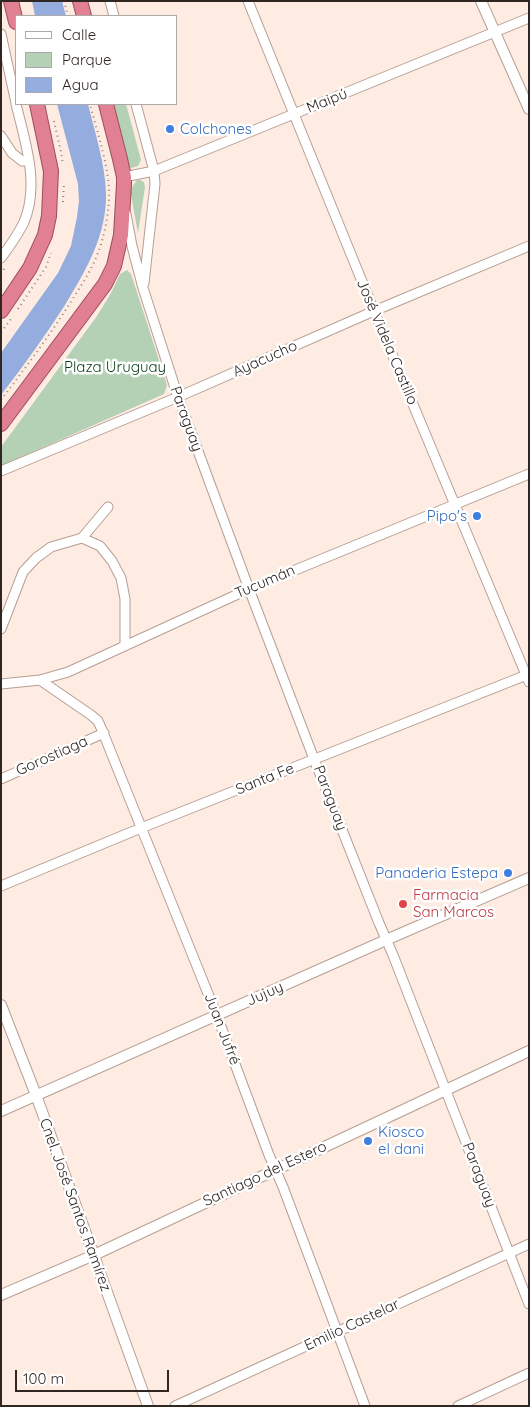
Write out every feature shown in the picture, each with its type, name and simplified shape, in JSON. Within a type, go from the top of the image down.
[{"type":"highway","points":[[11,1],[15,18]]},
{"type":"highway","points":[[80,1],[84,15]]},
{"type":"highway","points":[[1,311],[30,268],[45,235],[49,216],[52,171],[37,105]]},
{"type":"highway","points":[[1,424],[104,284],[114,266],[121,235],[124,176],[106,105]]},
{"type":"street","points":[[110,1],[114,15]]},
{"type":"street","name":"José Videla Castillo","points":[[248,1],[374,311],[528,677]]},
{"type":"street","points":[[481,1],[529,109]]},
{"type":"street","name":"Maipú","points":[[124,176],[154,171],[529,18]]},
{"type":"street","points":[[1,34],[15,98]]},
{"type":"street","points":[[1,258],[24,222],[32,186],[29,161],[16,105]]},
{"type":"street","name":"Paraguay","points":[[136,105],[154,171],[155,184],[143,288]]},
{"type":"street","points":[[1,136],[12,153],[22,161],[29,161]]},
{"type":"street","name":"Paraguay","points":[[123,198],[132,246],[143,288],[178,398],[314,759],[529,1304]]},
{"type":"street","name":"Ayacucho","points":[[1,471],[178,398],[374,311],[529,246]]},
{"type":"street","name":"Tucumán","points":[[1,684],[40,680],[68,672],[249,589],[529,474]]},
{"type":"street","points":[[1,629],[23,572],[36,558],[51,547],[82,538],[108,507]]},
{"type":"street","points":[[82,538],[100,546],[112,561],[121,578],[125,599],[125,646]]},
{"type":"street","name":"Santa Fe","points":[[1,886],[314,759],[528,677]]},
{"type":"street","name":"Juan Jufré","points":[[40,680],[91,715],[98,722],[104,733],[217,1016],[365,1406]]},
{"type":"street","name":"Gorostiaga","points":[[1,779],[104,733]]},
{"type":"street","name":"Jujuy","points":[[1,1111],[529,878]]},
{"type":"street","name":"Cnel. José Santos Ramírez","points":[[1,1005],[36,1095],[148,1406]]},
{"type":"street","name":"Santiago del Estero","points":[[1,1295],[94,1255],[529,1051]]},
{"type":"street","name":"Emilio Castelar","points":[[175,1406],[529,1244]]},
{"type":"street","points":[[458,1406],[529,1373]]},
{"type":"path","points":[[64,1],[68,15]]},
{"type":"path","points":[[1,400],[62,316],[96,259],[106,221],[109,191],[104,161],[90,105]]},
{"type":"green space","points":[[111,105],[126,105],[141,160],[138,166],[131,168],[126,165]]},
{"type":"green space","points":[[137,180],[144,182],[145,187],[138,233],[130,190]]},
{"type":"green space","name":"Plaza Uruguay","points":[[127,270],[131,274],[167,385],[164,394],[1,466],[1,447],[97,316],[120,274]]},
{"type":"water","points":[[32,1],[62,1],[66,15],[35,15]]},
{"type":"water","points":[[57,105],[88,105],[104,171],[106,193],[103,223],[94,252],[73,292],[26,362],[1,395],[1,353],[58,273],[71,246],[79,201],[78,184]]},
{"type":"place","name":"Colchones","points":[[170,129]]},
{"type":"place","name":"Pipo's","points":[[477,516]]},
{"type":"place","name":"Panaderia Estepa","points":[[508,873]]},
{"type":"place","name":"Farmacia San Marcos","points":[[403,904]]},
{"type":"place","name":"Kiosco el dani","points":[[368,1141]]}]
